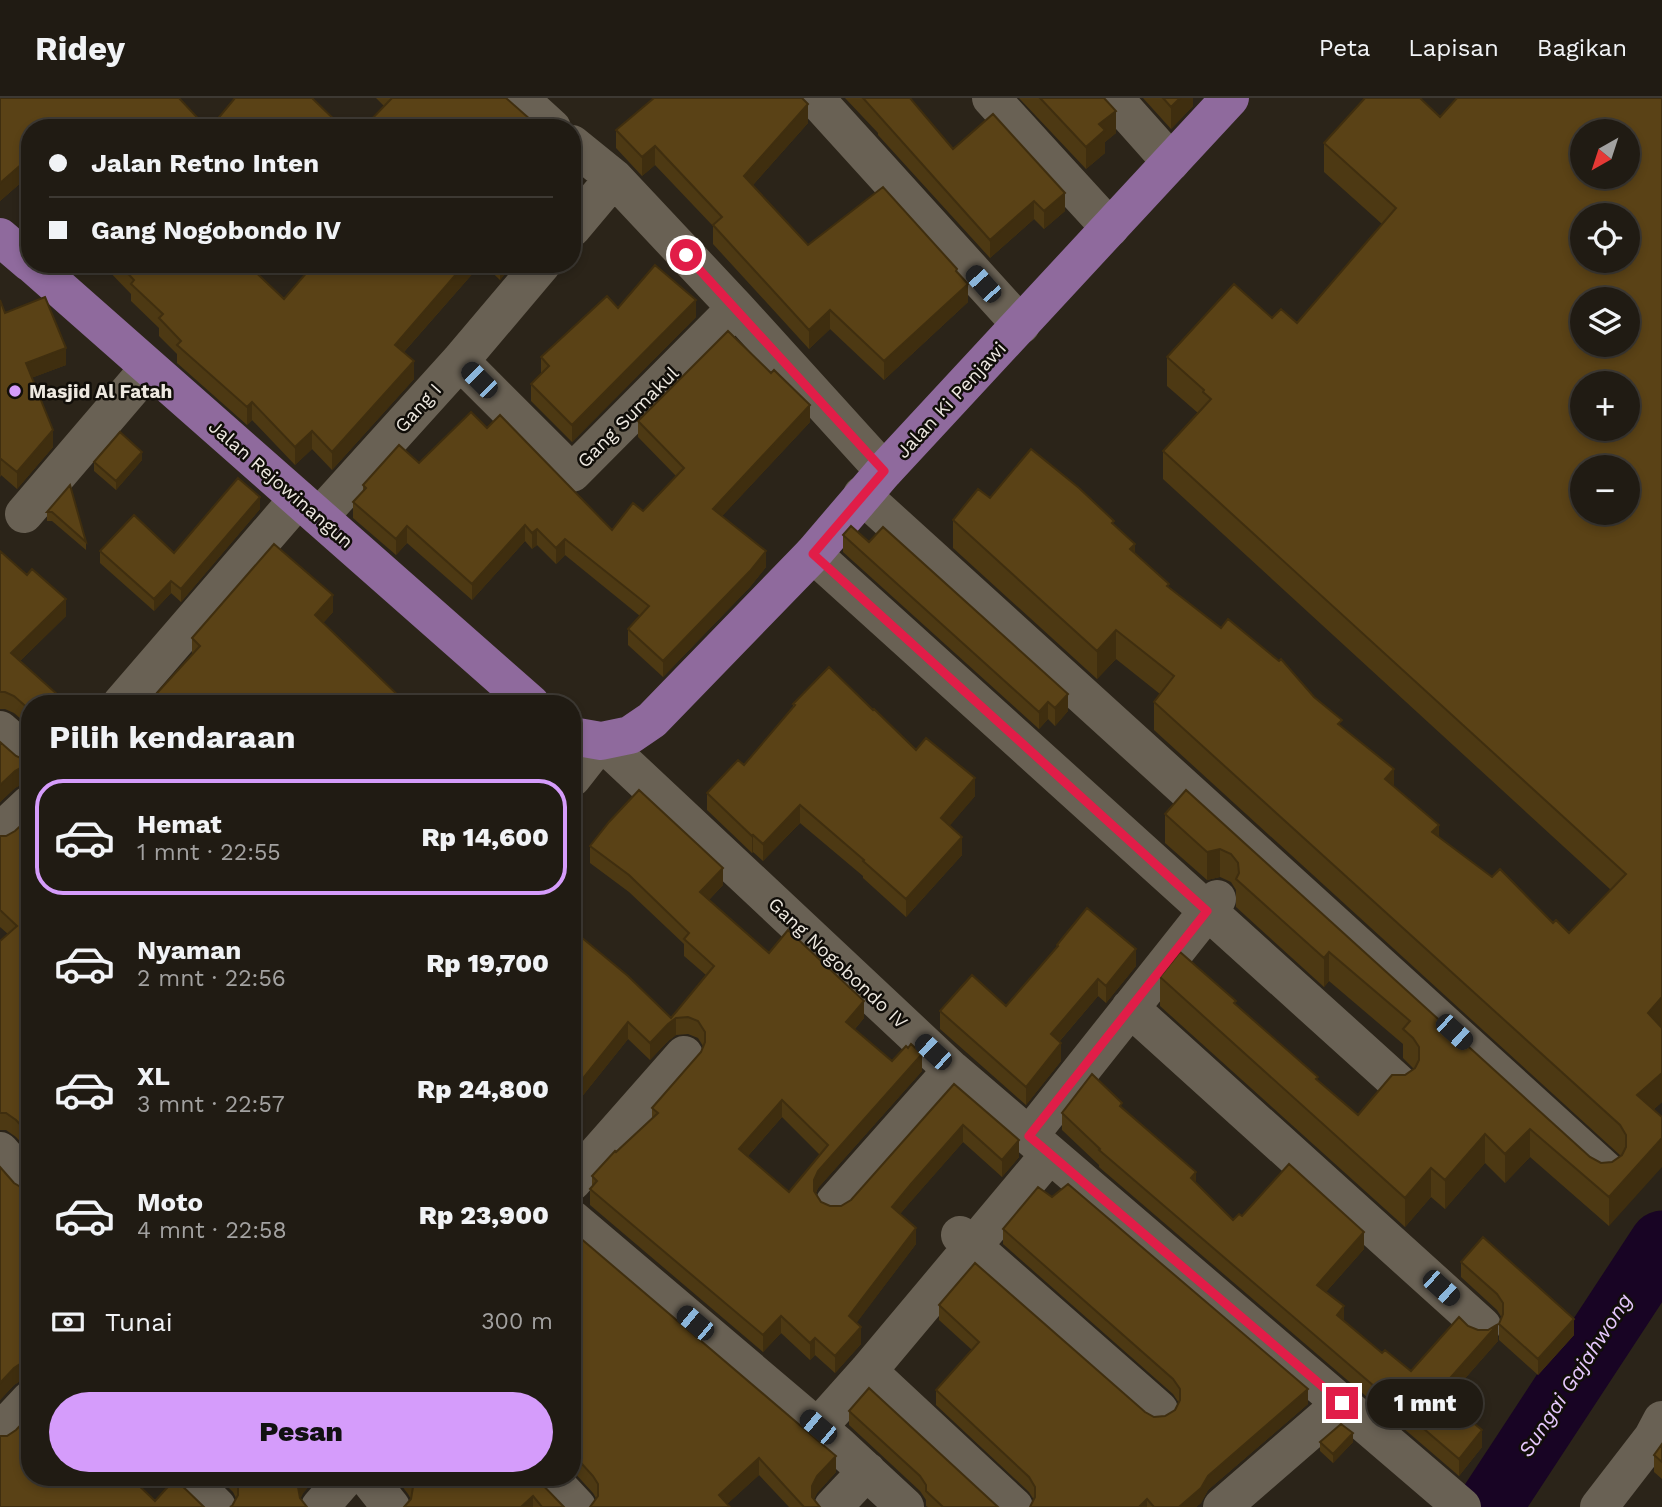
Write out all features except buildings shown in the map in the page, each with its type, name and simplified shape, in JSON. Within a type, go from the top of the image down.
[{"type":"main road","name":"Jalan Ki Penjawi","points":[[587,739],[630,736],[652,720],[813,554],[873,483],[1230,98]]},
{"type":"main road","name":"Jalan Rejowinangun","points":[[0,237],[21,255]]},
{"type":"main road","name":"Jalan Rejowinangun","points":[[42,273],[521,695]]},
{"type":"street","points":[[519,98],[542,119]]},
{"type":"street","points":[[815,98],[1021,325]]},
{"type":"street","points":[[991,98],[1110,228]]},
{"type":"street","points":[[1114,98],[1171,162]]},
{"type":"street","points":[[581,151],[614,178],[736,308],[873,483],[1250,862],[1605,1170]]},
{"type":"street","points":[[581,217],[614,178]]},
{"type":"street","name":"Gang I","points":[[130,695],[308,508],[460,361],[534,273]]},
{"type":"street","name":"Gang Sumakul","points":[[460,361],[572,473],[736,308]]},
{"type":"street","points":[[24,514],[149,368]]},
{"type":"street","points":[[813,554],[1212,905],[1398,1083]]},
{"type":"street","points":[[0,730],[21,748]]},
{"type":"street","name":"Gang Nogobondo IV","points":[[587,739],[952,1070],[1462,1507]]},
{"type":"street","points":[[0,832],[21,812]]},
{"type":"street","points":[[818,1427],[869,1371],[1040,1145],[1130,1008],[1212,905]]},
{"type":"street","points":[[1130,1008],[1482,1326]]},
{"type":"street","points":[[581,1172],[684,1055]]},
{"type":"street","points":[[835,1202],[952,1070]]},
{"type":"street","points":[[0,1151],[21,1175]]},
{"type":"street","points":[[581,1227],[818,1427],[905,1507]]},
{"type":"street","points":[[966,1240],[1159,1410]]},
{"type":"street","points":[[869,1371],[1014,1507]]},
{"type":"street","points":[[1222,1507],[1342,1403]]},
{"type":"street","points":[[1599,1507],[1659,1434]]},
{"type":"street","points":[[833,1507],[867,1471]]},
{"type":"street","points":[[196,1486],[217,1507]]},
{"type":"street","points":[[320,1507],[338,1486]]},
{"type":"street","points":[[375,1486],[391,1507]]},
{"type":"street","points":[[557,1486],[577,1507]]},
{"type":"waterway","name":"Sungai Gajahwong","points":[[1489,1507],[1662,1243]]},
{"type":"place","name":"Masjid Al Fatah","points":[[15,391]]},
{"type":"route","points":[[686,255],[884,471],[813,554],[1207,911],[1029,1136],[1342,1403]]}]
